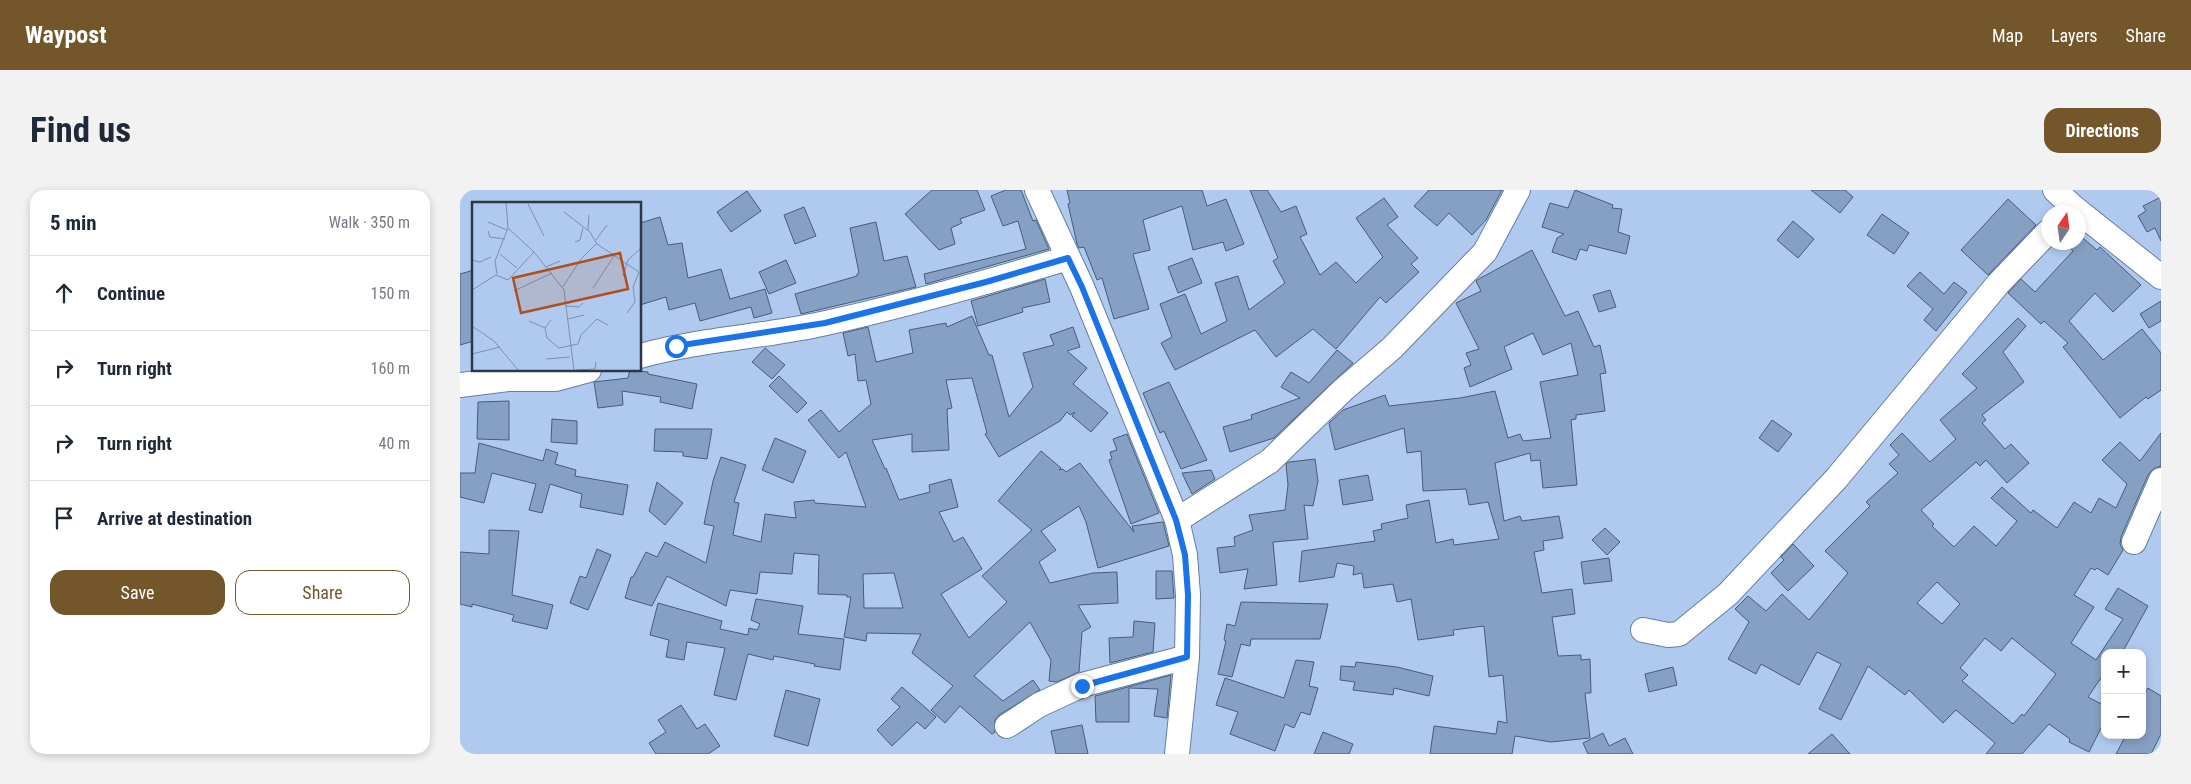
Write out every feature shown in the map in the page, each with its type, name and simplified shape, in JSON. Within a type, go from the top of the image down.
[{"type":"street","points":[[1037,190],[1086,296],[1176,520],[1185,555],[1188,595],[1187,657],[1177,754]]},
{"type":"street","points":[[1176,520],[1270,461],[1343,390],[1392,348],[1485,252],[1518,190]]},
{"type":"street","points":[[2055,190],[2066,205]]},
{"type":"street","points":[[2086,222],[2161,277]]},
{"type":"street","points":[[1643,630],[1668,635],[1679,634],[1728,594],[1836,479],[1998,284],[2041,239]]},
{"type":"street","points":[[641,356],[676,346],[825,323],[986,282],[1068,258]]},
{"type":"street","points":[[460,385],[508,379],[556,379],[585,371]]},
{"type":"street","points":[[2134,542],[2161,480]]},
{"type":"street","points":[[1007,726],[1039,704],[1082,686],[1187,657]]},
{"type":"building","points":[[932,190],[977,190],[985,210],[960,219],[962,223],[951,228],[955,244],[939,250],[905,214]]},
{"type":"building","points":[[1006,190],[1021,190],[1033,221],[1036,220],[1049,249],[926,284],[924,274],[1026,249],[1018,221],[1003,226],[991,196]]},
{"type":"building","points":[[1067,190],[1202,190],[1207,206],[1226,199],[1244,244],[1226,251],[1223,242],[1193,250],[1182,206],[1143,220],[1150,250],[1133,254],[1149,309],[1114,319],[1102,278],[1097,280],[1084,247],[1079,248],[1077,244],[1068,204],[1070,203]]},
{"type":"building","points":[[1250,190],[1267,190],[1281,212],[1296,206],[1307,234],[1300,237],[1320,275],[1336,262],[1356,283],[1383,257],[1356,218],[1384,198],[1398,217],[1387,225],[1418,258],[1411,264],[1419,272],[1386,303],[1380,297],[1336,349],[1313,329],[1276,357],[1255,330],[1175,370],[1161,343],[1172,337],[1160,304],[1185,294],[1201,334],[1227,321],[1215,283],[1238,276],[1249,310],[1285,283],[1273,261],[1278,258]]},
{"type":"building","points":[[1429,190],[1502,190],[1486,220],[1472,235],[1449,213],[1437,226],[1414,206]]},
{"type":"building","points":[[1575,190],[1613,205],[1612,208],[1622,209],[1618,232],[1630,236],[1626,254],[1589,245],[1587,251],[1580,249],[1576,260],[1552,252],[1557,238],[1564,234],[1542,227],[1550,203],[1568,208]]},
{"type":"building","points":[[1811,190],[1845,190],[1853,197],[1840,213]]},
{"type":"building","points":[[747,191],[761,211],[731,232],[717,212]]},
{"type":"building","points":[[2161,197],[2161,241],[2155,228],[2147,232],[2138,216],[2146,211],[2143,206]]},
{"type":"building","points":[[2008,199],[2036,225],[1988,275],[1961,250]]},
{"type":"building","points":[[804,207],[816,236],[795,244],[784,215]]},
{"type":"building","points":[[1882,214],[1909,233],[1894,254],[1867,235]]},
{"type":"building","points":[[660,217],[668,245],[682,243],[688,278],[721,269],[730,299],[765,289],[772,313],[754,318],[751,307],[700,321],[695,303],[669,310],[666,297],[641,305],[641,223]]},
{"type":"building","points":[[1793,221],[1814,239],[1798,258],[1777,240]]},
{"type":"building","points":[[876,222],[884,261],[907,256],[916,287],[801,314],[795,294],[857,276],[859,273],[850,228]]},
{"type":"building","points":[[2086,241],[2097,250],[2100,247],[2141,285],[2113,312],[2095,293],[2069,321],[2103,360],[2142,329],[2161,353],[2161,390],[2148,399],[2146,397],[2120,418],[2063,347],[2068,343],[2044,321],[2041,324],[2008,293],[2021,279],[2035,292],[2073,251],[2086,250]]},
{"type":"building","points":[[1532,250],[1565,316],[1578,311],[1594,347],[1600,345],[1606,373],[1600,374],[1605,411],[1576,415],[1576,419],[1571,420],[1577,485],[1543,488],[1540,460],[1531,461],[1530,453],[1495,463],[1504,521],[1520,516],[1522,521],[1559,516],[1563,538],[1543,541],[1544,550],[1534,552],[1542,593],[1572,589],[1575,614],[1552,617],[1558,656],[1581,655],[1581,660],[1590,659],[1591,693],[1585,693],[1590,738],[1551,742],[1515,736],[1512,754],[1430,754],[1434,726],[1496,734],[1498,721],[1507,723],[1503,675],[1489,677],[1484,626],[1453,630],[1454,635],[1418,640],[1411,599],[1397,602],[1393,584],[1364,588],[1362,573],[1353,575],[1354,566],[1337,563],[1334,577],[1299,582],[1302,551],[1375,541],[1373,531],[1382,529],[1381,524],[1408,518],[1406,505],[1429,500],[1436,543],[1453,539],[1454,545],[1499,539],[1488,502],[1469,505],[1466,489],[1423,491],[1421,451],[1407,453],[1404,428],[1335,450],[1329,423],[1343,410],[1385,395],[1389,406],[1460,398],[1495,391],[1508,438],[1520,434],[1523,441],[1551,438],[1540,382],[1578,375],[1571,343],[1543,355],[1533,333],[1504,347],[1512,369],[1470,387],[1464,368],[1471,365],[1466,353],[1479,349],[1456,303],[1481,291],[1477,280]]},
{"type":"building","points":[[1192,258],[1202,283],[1178,293],[1168,267]]},
{"type":"building","points":[[786,260],[796,283],[769,294],[759,272]]},
{"type":"building","points":[[472,271],[472,342],[460,345],[460,274]]},
{"type":"building","points":[[1920,272],[1944,294],[1954,282],[1967,292],[1936,331],[1924,320],[1933,309],[1907,286]]},
{"type":"building","points":[[1045,279],[1050,302],[1022,308],[1023,312],[978,326],[971,301]]},
{"type":"building","points":[[1610,290],[1616,307],[1599,312],[1593,295]]},
{"type":"building","points":[[2161,301],[2161,321],[2149,328],[2140,314]]},
{"type":"building","points":[[972,316],[989,355],[992,355],[1009,417],[1033,387],[1023,353],[1054,345],[1050,335],[1073,327],[1080,347],[1067,351],[1087,368],[1073,384],[1108,413],[1091,432],[1072,416],[1075,412],[1070,415],[1067,412],[1060,421],[999,457],[985,434],[987,433],[972,378],[946,380],[952,408],[947,409],[949,450],[912,452],[912,434],[872,440],[899,500],[930,492],[929,485],[951,479],[958,507],[939,512],[954,542],[963,537],[982,569],[941,594],[969,638],[1007,602],[982,576],[1032,530],[998,501],[1041,451],[1061,468],[1059,470],[1063,469],[1066,472],[1080,463],[1134,532],[1132,526],[1163,522],[1169,546],[1098,568],[1086,522],[1079,506],[1041,531],[1056,550],[1039,562],[1050,583],[1093,573],[1117,572],[1118,603],[1078,605],[1091,627],[1082,632],[1079,672],[1057,682],[1049,681],[1051,660],[1030,622],[974,676],[1003,701],[1033,680],[1040,690],[999,715],[995,720],[995,732],[992,734],[960,706],[945,723],[931,710],[953,686],[912,653],[921,634],[867,633],[866,641],[844,637],[851,597],[847,597],[847,595],[818,594],[819,555],[794,553],[792,574],[760,572],[757,594],[730,590],[726,606],[667,576],[652,606],[625,598],[631,577],[633,577],[646,552],[657,557],[665,542],[706,563],[714,526],[704,524],[713,481],[721,457],[746,465],[734,502],[739,503],[733,535],[761,542],[765,514],[796,518],[794,502],[814,500],[815,503],[866,507],[846,452],[839,458],[808,420],[821,410],[839,432],[871,404],[866,380],[858,381],[855,354],[848,356],[843,333],[868,327],[876,362],[913,353],[909,330],[946,323],[947,327]],"holes":[[[894,573],[903,608],[864,608],[863,574]]]},
{"type":"building","points":[[2018,318],[2026,326],[2003,352],[2024,382],[1982,415],[1986,420],[1982,423],[2005,449],[2011,444],[2029,463],[2007,483],[1986,460],[1980,466],[1976,462],[1921,510],[1934,524],[1932,526],[1954,547],[1974,526],[1996,546],[2017,521],[1991,498],[2002,487],[2031,513],[2033,510],[2057,528],[2074,502],[2091,513],[2099,498],[2116,508],[2127,484],[2102,460],[2120,442],[2140,461],[2161,433],[2161,466],[2153,469],[2148,475],[2121,537],[2120,544],[2123,550],[2108,575],[2097,568],[2095,570],[2091,568],[2074,595],[2094,607],[2071,643],[2096,660],[2101,652],[2101,678],[2088,697],[2101,704],[2101,728],[2089,752],[2069,742],[2070,739],[2049,724],[2022,754],[1986,754],[1995,743],[1956,710],[1943,723],[1909,690],[1905,695],[1868,666],[1841,720],[1819,709],[1841,664],[1817,652],[1799,685],[1761,664],[1756,674],[1728,659],[1749,622],[1735,609],[1748,596],[1766,611],[1782,594],[1809,620],[1848,573],[1825,551],[1870,506],[1866,502],[1898,473],[1889,464],[1899,455],[1890,445],[1902,433],[1930,462],[1956,439],[1940,420],[1977,388],[1962,374]],"holes":[[[1937,582],[1960,604],[1942,624],[1917,603]],[[1985,638],[2001,651],[2012,638],[2056,674],[2024,716],[2022,714],[2013,724],[1962,681],[1968,675],[1960,668]]]},
{"type":"building","points":[[765,348],[785,365],[772,379],[752,362]]},
{"type":"building","points":[[1337,350],[1353,363],[1274,438],[1230,452],[1223,427],[1252,419],[1251,415],[1300,398],[1281,387],[1291,372],[1309,383]]},
{"type":"building","points":[[630,371],[639,371],[697,384],[692,409],[660,402],[661,397],[622,391],[623,405],[598,408],[594,382],[628,378]]},
{"type":"building","points":[[779,376],[807,403],[797,413],[769,386]]},
{"type":"building","points":[[1169,382],[1207,460],[1181,469],[1164,431],[1160,433],[1143,393]]},
{"type":"building","points":[[509,401],[509,440],[477,439],[478,402]]},
{"type":"building","points":[[552,419],[577,421],[577,444],[551,442]]},
{"type":"building","points":[[1772,420],[1792,434],[1778,452],[1759,438]]},
{"type":"building","points":[[655,429],[712,429],[707,459],[683,456],[683,452],[654,451]]},
{"type":"building","points":[[1127,434],[1159,513],[1131,524],[1109,460],[1112,459],[1110,452],[1117,450],[1113,439]]},
{"type":"building","points":[[775,438],[806,451],[793,483],[762,470]]},
{"type":"building","points":[[479,443],[543,461],[546,449],[558,453],[555,464],[576,470],[575,476],[628,485],[623,515],[580,507],[582,494],[550,484],[542,513],[529,510],[536,484],[492,473],[484,503],[460,497],[460,473],[475,473]]},
{"type":"building","points":[[1315,459],[1318,481],[1313,506],[1304,505],[1308,539],[1273,542],[1277,585],[1244,589],[1248,569],[1220,573],[1217,548],[1235,546],[1234,537],[1253,530],[1249,515],[1285,510],[1288,485],[1286,464]]},
{"type":"building","points":[[1211,470],[1215,479],[1192,494],[1182,473]]},
{"type":"building","points":[[1368,475],[1373,500],[1343,505],[1339,480]]},
{"type":"building","points":[[657,482],[683,503],[665,525],[649,511]]},
{"type":"building","points":[[1605,528],[1620,542],[1607,555],[1592,540]]},
{"type":"building","points":[[489,530],[519,531],[512,595],[553,605],[547,629],[512,621],[514,615],[472,604],[472,607],[460,604],[460,552],[489,554]]},
{"type":"building","points":[[1793,544],[1814,566],[1788,591],[1771,573],[1784,560],[1781,557]]},
{"type":"building","points":[[597,549],[611,555],[588,610],[570,603],[580,576],[586,578]]},
{"type":"building","points":[[1609,558],[1612,581],[1584,584],[1581,562]]},
{"type":"building","points":[[1156,571],[1172,571],[1174,598],[1156,599]]},
{"type":"building","points":[[2118,588],[2148,606],[2124,649],[2103,649],[2123,619],[2105,609]]},
{"type":"building","points":[[756,599],[803,606],[798,634],[844,639],[840,670],[774,656],[773,660],[748,654],[736,700],[714,695],[725,648],[687,642],[684,660],[666,657],[669,640],[650,635],[658,603],[722,621],[720,629],[748,635],[749,628],[757,630],[760,624],[751,620]]},
{"type":"building","points":[[1241,602],[1328,604],[1320,639],[1251,639],[1250,646],[1241,644],[1232,677],[1218,674],[1226,641],[1224,640],[1227,624],[1235,626]]},
{"type":"building","points":[[1134,621],[1155,623],[1153,652],[1110,663],[1109,638],[1133,637]]},
{"type":"building","points":[[1296,660],[1314,662],[1309,686],[1318,688],[1310,715],[1301,712],[1294,728],[1285,724],[1275,751],[1230,734],[1238,712],[1216,705],[1225,678],[1284,698]]},
{"type":"building","points":[[1356,662],[1397,667],[1433,676],[1429,696],[1394,688],[1393,695],[1353,690],[1355,682],[1340,680],[1341,666],[1355,667]]},
{"type":"building","points":[[1673,667],[1677,685],[1649,692],[1645,674]]},
{"type":"building","points":[[1171,675],[1167,718],[1154,716],[1158,689],[1129,688],[1129,722],[1096,722],[1095,696]]},
{"type":"building","points":[[902,687],[936,717],[925,729],[917,722],[892,746],[877,730],[900,707],[891,699]]},
{"type":"building","points":[[2148,688],[2161,696],[2161,734],[2151,754],[2116,754],[2124,739],[2146,739],[2146,691]]},
{"type":"building","points":[[786,690],[820,699],[808,746],[774,736]]},
{"type":"building","points":[[681,705],[697,729],[705,724],[720,746],[708,754],[656,754],[649,743],[666,732],[658,720]]},
{"type":"building","points":[[1082,725],[1088,754],[1056,754],[1051,731]]},
{"type":"building","points":[[1323,732],[1353,744],[1349,754],[1314,754]]},
{"type":"building","points":[[1603,733],[1609,746],[1625,738],[1633,754],[1588,754],[1583,743]]},
{"type":"building","points":[[1832,734],[1850,754],[1808,754]]},
{"type":"route","points":[[676,346],[825,323],[986,282],[1068,258],[1082,287],[1176,520],[1185,555],[1188,595],[1187,657],[1146,670],[1082,686]]}]
